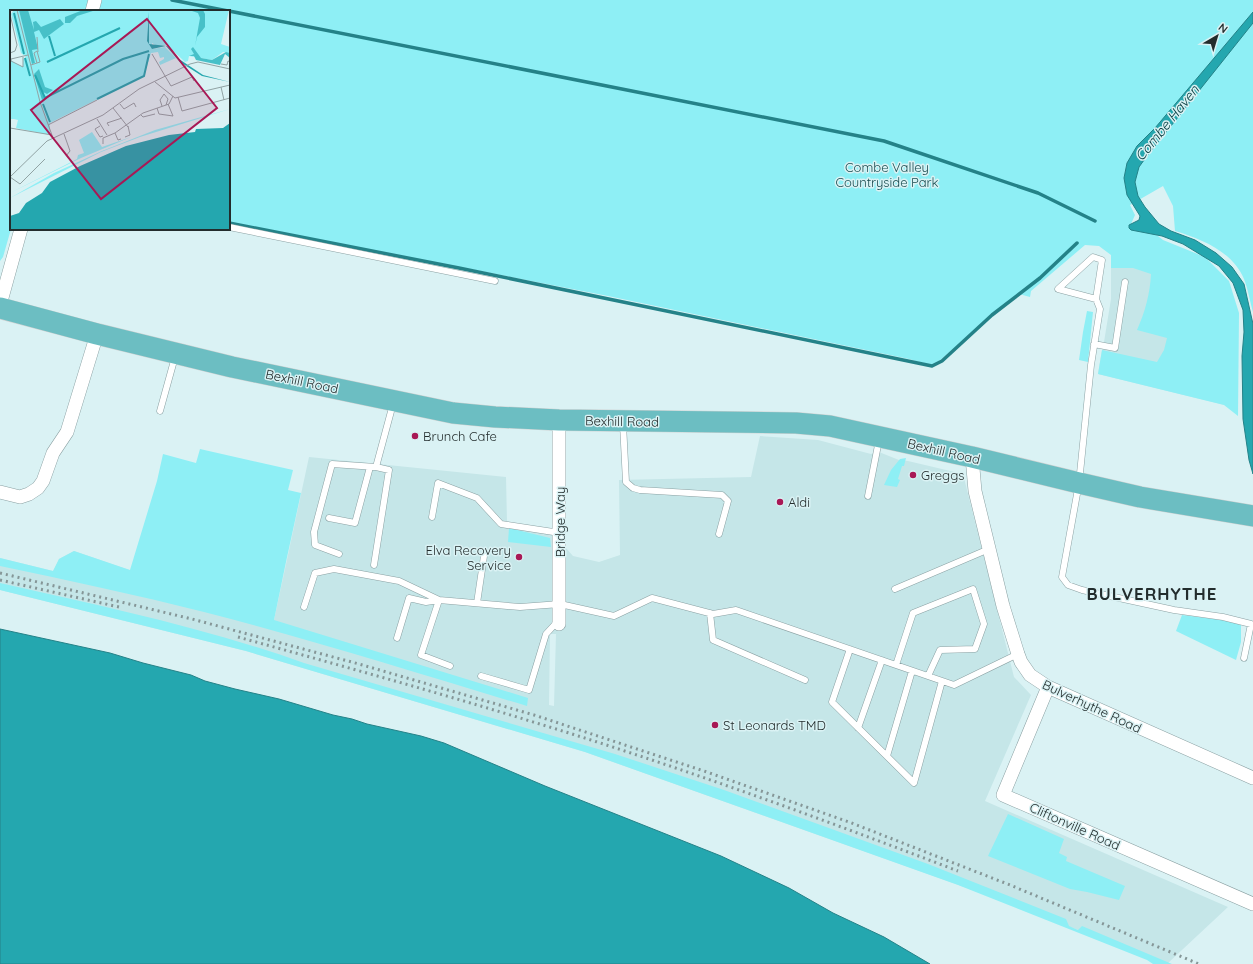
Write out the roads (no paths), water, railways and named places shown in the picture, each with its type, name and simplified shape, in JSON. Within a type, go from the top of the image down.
[{"type":"highway","name":"Bexhill Road","points":[[0,308],[97,334],[232,367],[453,413],[495,417],[559,420],[796,423],[830,426],[972,457],[1140,497],[1250,516]]},
{"type":"street","points":[[92,10],[95,0]]},
{"type":"street","points":[[0,304],[2,282],[21,230]]},
{"type":"street","points":[[0,492],[20,497],[29,494],[38,488],[43,481],[53,453],[66,432],[97,334]]},
{"type":"street","name":"Bridge Way","points":[[559,420],[559,621]]},
{"type":"street","name":"Bulverhythe Road","points":[[972,457],[974,491],[1003,606],[1021,662],[1030,675],[1048,687],[1253,778]]},
{"type":"street","name":"Cliftonville Road","points":[[1048,687],[1004,795],[1253,904]]},
{"type":"lane","points":[[230,227],[495,281]]},
{"type":"lane","points":[[1096,299],[1058,289],[1093,257],[1102,260],[1096,299],[1100,309],[1094,344],[1079,483],[1062,577],[1068,585],[1082,590],[1174,610],[1223,617],[1251,624],[1244,658]]},
{"type":"lane","points":[[1094,344],[1115,348],[1125,282]]},
{"type":"lane","points":[[160,410],[176,353]]},
{"type":"lane","points":[[329,518],[356,523],[394,400]]},
{"type":"lane","points":[[623,421],[626,482],[633,488],[640,490],[722,495],[728,501],[719,534]]},
{"type":"lane","points":[[868,496],[880,436]]},
{"type":"lane","points":[[339,554],[315,545],[314,532],[332,464],[373,467],[389,470],[374,565]]},
{"type":"lane","points":[[432,517],[438,483],[477,498],[501,524],[560,533]]},
{"type":"lane","points":[[895,589],[989,549]]},
{"type":"lane","points":[[477,603],[484,556]]},
{"type":"lane","points":[[304,607],[315,573],[334,569],[399,581],[438,600]]},
{"type":"lane","points":[[896,665],[913,613],[973,589],[984,624],[975,649],[940,650],[928,676]]},
{"type":"lane","points":[[397,638],[409,598],[426,602],[438,600],[520,607],[560,604],[614,616],[652,598],[710,613],[736,610],[954,685],[1018,654]]},
{"type":"lane","points":[[438,600],[421,655],[450,666]]},
{"type":"lane","points":[[710,613],[712,640],[806,680]]},
{"type":"lane","points":[[481,676],[529,690],[546,634],[559,621]]},
{"type":"lane","points":[[850,649],[832,702],[914,782],[942,681]]},
{"type":"lane","points":[[858,728],[882,660]]},
{"type":"lane","points":[[887,756],[912,671]]},
{"type":"water","name":"Combe Haven","points":[[1253,12],[1253,23],[1147,156],[1139,167],[1135,182],[1138,196],[1159,224],[1171,231],[1195,240],[1216,253],[1232,267],[1244,284],[1253,324],[1253,474],[1249,460],[1243,419],[1243,310],[1233,283],[1219,266],[1183,244],[1162,236],[1131,230],[1129,225],[1139,220],[1140,216],[1127,195],[1124,178],[1127,163],[1137,146],[1155,128]]},
{"type":"water","points":[[0,629],[110,653],[191,675],[205,681],[444,743],[545,786],[721,856],[789,888],[833,913],[884,937],[930,964],[0,964]]},
{"type":"waterway","points":[[172,0],[223,10]]},
{"type":"waterway","points":[[230,11],[884,141],[1038,193],[1095,221]]},
{"type":"waterway","points":[[230,223],[459,268],[932,366],[942,361],[992,315],[1040,278],[1077,243]]},
{"type":"railway","points":[[0,573],[192,619],[359,664],[534,715],[704,771],[849,822],[1010,885],[1199,964]]},
{"type":"railway","points":[[0,580],[119,607]]},
{"type":"railway","points":[[238,637],[457,699],[638,755],[799,811],[958,871]]},
{"type":"place","name":"Brunch Cafe","points":[[415,436]]},
{"type":"place","name":"Greggs","points":[[913,475]]},
{"type":"place","name":"Aldi","points":[[780,502]]},
{"type":"place","name":"Elva Recovery Service","points":[[519,557]]},
{"type":"place","name":"St Leonards TMD","points":[[715,725]]},
{"type":"district","name":"BULVERHYTHE","points":[[1152,594]]},
{"type":"park label","name":"Combe Valley Countryside Park","points":[[887,174]]}]
